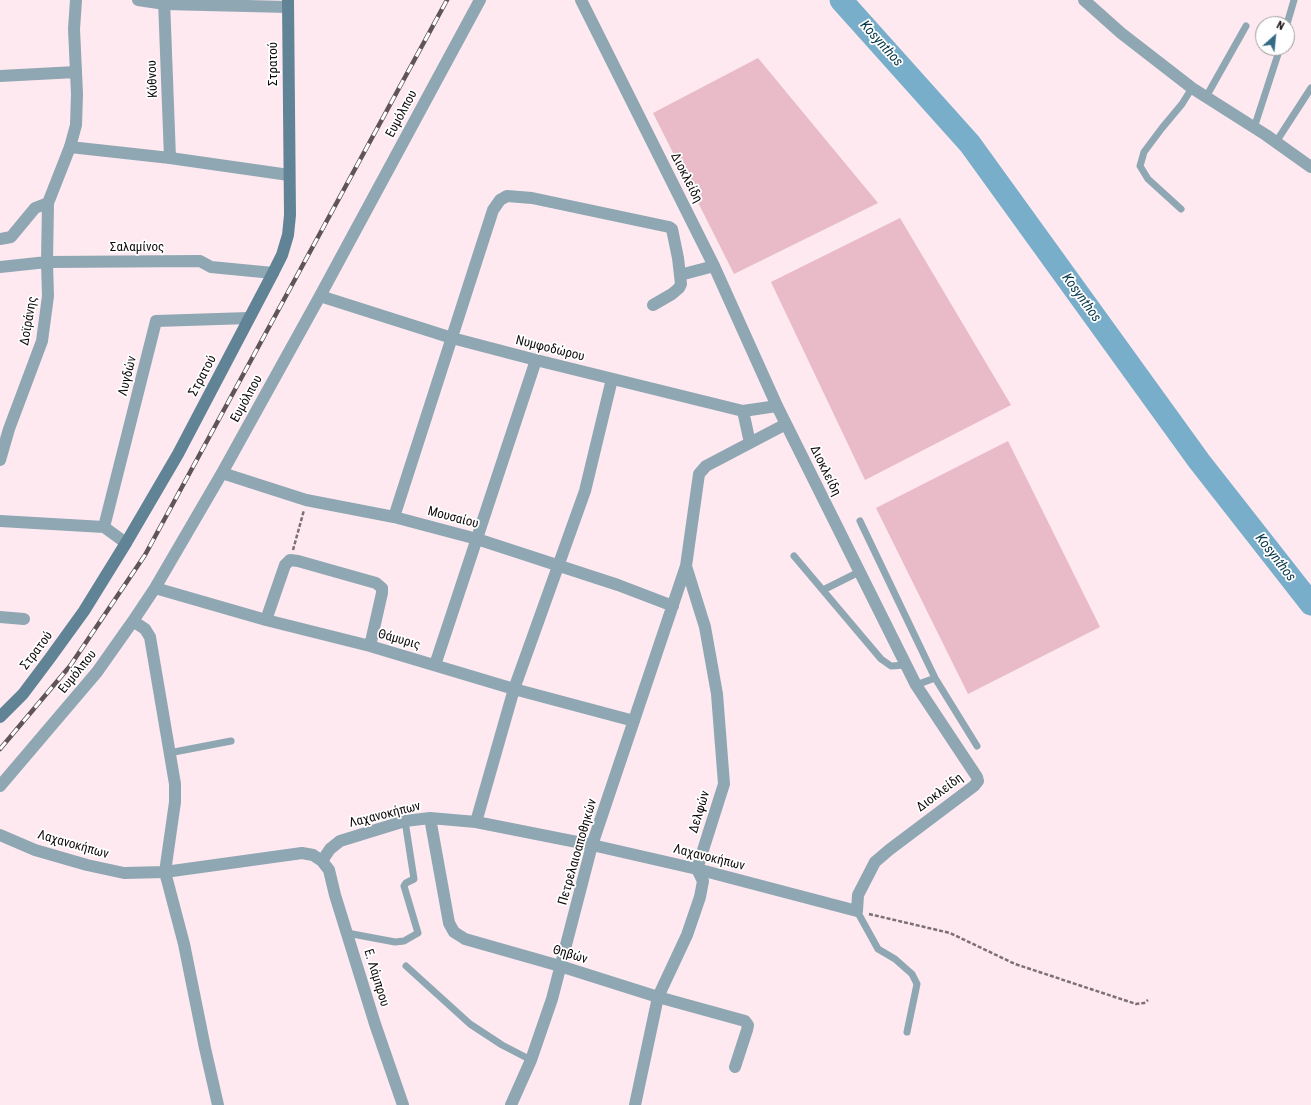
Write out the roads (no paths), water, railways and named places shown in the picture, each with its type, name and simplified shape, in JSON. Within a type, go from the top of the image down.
[{"type":"main road","name":"Στρατού","points":[[0,717],[23,694],[50,658],[84,611],[126,543],[178,454],[282,255],[289,229],[288,4]]},
{"type":"street","name":"Δοϊράνης","points":[[0,460],[5,428],[42,341],[48,296],[48,203],[70,147],[76,125],[74,29],[76,0]]},
{"type":"street","points":[[138,0],[164,2],[288,4]]},
{"type":"street","name":"Ευμόλπου","points":[[0,786],[97,672],[155,588],[222,473],[320,296],[480,0]]},
{"type":"street","name":"Διοκλείδη","points":[[581,0],[714,266],[786,424],[916,685],[977,777],[978,781],[974,786],[888,850],[875,862],[858,894],[857,911]]},
{"type":"street","points":[[1084,0],[1121,32],[1192,88],[1276,142],[1311,167]]},
{"type":"street","name":"Κύθνου","points":[[164,2],[170,158]]},
{"type":"street","points":[[0,76],[76,72]]},
{"type":"street","points":[[70,147],[170,158],[289,175]]},
{"type":"street","points":[[394,517],[494,210],[500,200],[507,196],[532,198],[669,227],[672,229],[678,258],[681,284],[679,288],[669,296],[653,305]]},
{"type":"street","points":[[0,239],[11,237],[35,208],[48,203]]},
{"type":"street","name":"Σαλαμίνος","points":[[0,267],[47,262],[200,261],[211,267],[273,274]]},
{"type":"street","points":[[680,275],[714,266]]},
{"type":"street","name":"Νυμφοδώρου","points":[[320,296],[452,338],[743,411],[778,406]]},
{"type":"street","name":"Λυγδών","points":[[104,527],[156,321],[249,318]]},
{"type":"street","points":[[435,665],[536,360]]},
{"type":"street","points":[[476,822],[514,689],[585,491],[612,379]]},
{"type":"street","points":[[743,411],[750,443]]},
{"type":"street","name":"Πετρελαιοαποθηκών","points":[[511,1105],[531,1060],[552,999],[592,845],[686,566],[699,474],[706,466],[786,424]]},
{"type":"street","name":"Μουσαίου","points":[[222,473],[306,500],[394,517],[477,539],[618,585],[673,606]]},
{"type":"street","points":[[0,520],[104,527],[126,543]]},
{"type":"street","points":[[266,620],[285,565],[290,560],[376,583],[382,588],[370,646]]},
{"type":"street","name":"Δελφών","points":[[635,1105],[658,997],[687,935],[700,897],[702,881],[697,869],[724,784],[717,694],[705,626],[686,566]]},
{"type":"street","name":"Θάμυρις","points":[[155,588],[266,620],[370,646],[514,689],[634,721]]},
{"type":"street","points":[[0,617],[24,619]]},
{"type":"street","points":[[133,621],[144,629],[150,637],[175,784],[165,872],[184,944],[218,1105]]},
{"type":"street","name":"Λαχανοκήπων","points":[[0,835],[35,850],[124,873],[165,872],[302,853],[313,855],[322,861],[330,849],[340,841],[404,821],[430,818],[476,822],[592,845],[697,869],[857,911]]},
{"type":"street","name":"Θηβών","points":[[430,818],[450,923],[454,932],[465,939],[745,1022],[748,1025],[736,1067]]},
{"type":"street","name":"Ε. Λάμπρου","points":[[322,861],[329,870],[335,895],[375,1024],[403,1105]]},
{"type":"lane","points":[[1289,16],[1294,0]]},
{"type":"lane","points":[[1206,97],[1246,26]]},
{"type":"lane","points":[[1254,128],[1277,56]]},
{"type":"lane","points":[[1181,208],[1148,178],[1140,166],[1144,152],[1182,104],[1192,88]]},
{"type":"lane","points":[[1276,142],[1311,88]]},
{"type":"lane","points":[[860,521],[935,678],[977,746]]},
{"type":"lane","points":[[794,556],[881,659],[891,666],[906,665]]},
{"type":"lane","points":[[822,590],[859,572]]},
{"type":"lane","points":[[916,685],[935,678]]},
{"type":"lane","points":[[169,753],[231,741]]},
{"type":"lane","points":[[347,933],[395,942],[404,941],[418,933],[404,886],[406,883],[414,879],[404,821]]},
{"type":"lane","points":[[857,911],[878,949],[896,959],[912,974],[917,984],[907,1032]]},
{"type":"lane","points":[[406,966],[470,1024],[502,1046],[531,1060]]},
{"type":"waterway","name":"Kosynthos","points":[[841,0],[970,144],[1199,461],[1311,604]]},
{"type":"railway","points":[[0,749],[70,666],[145,555],[447,0]]}]
